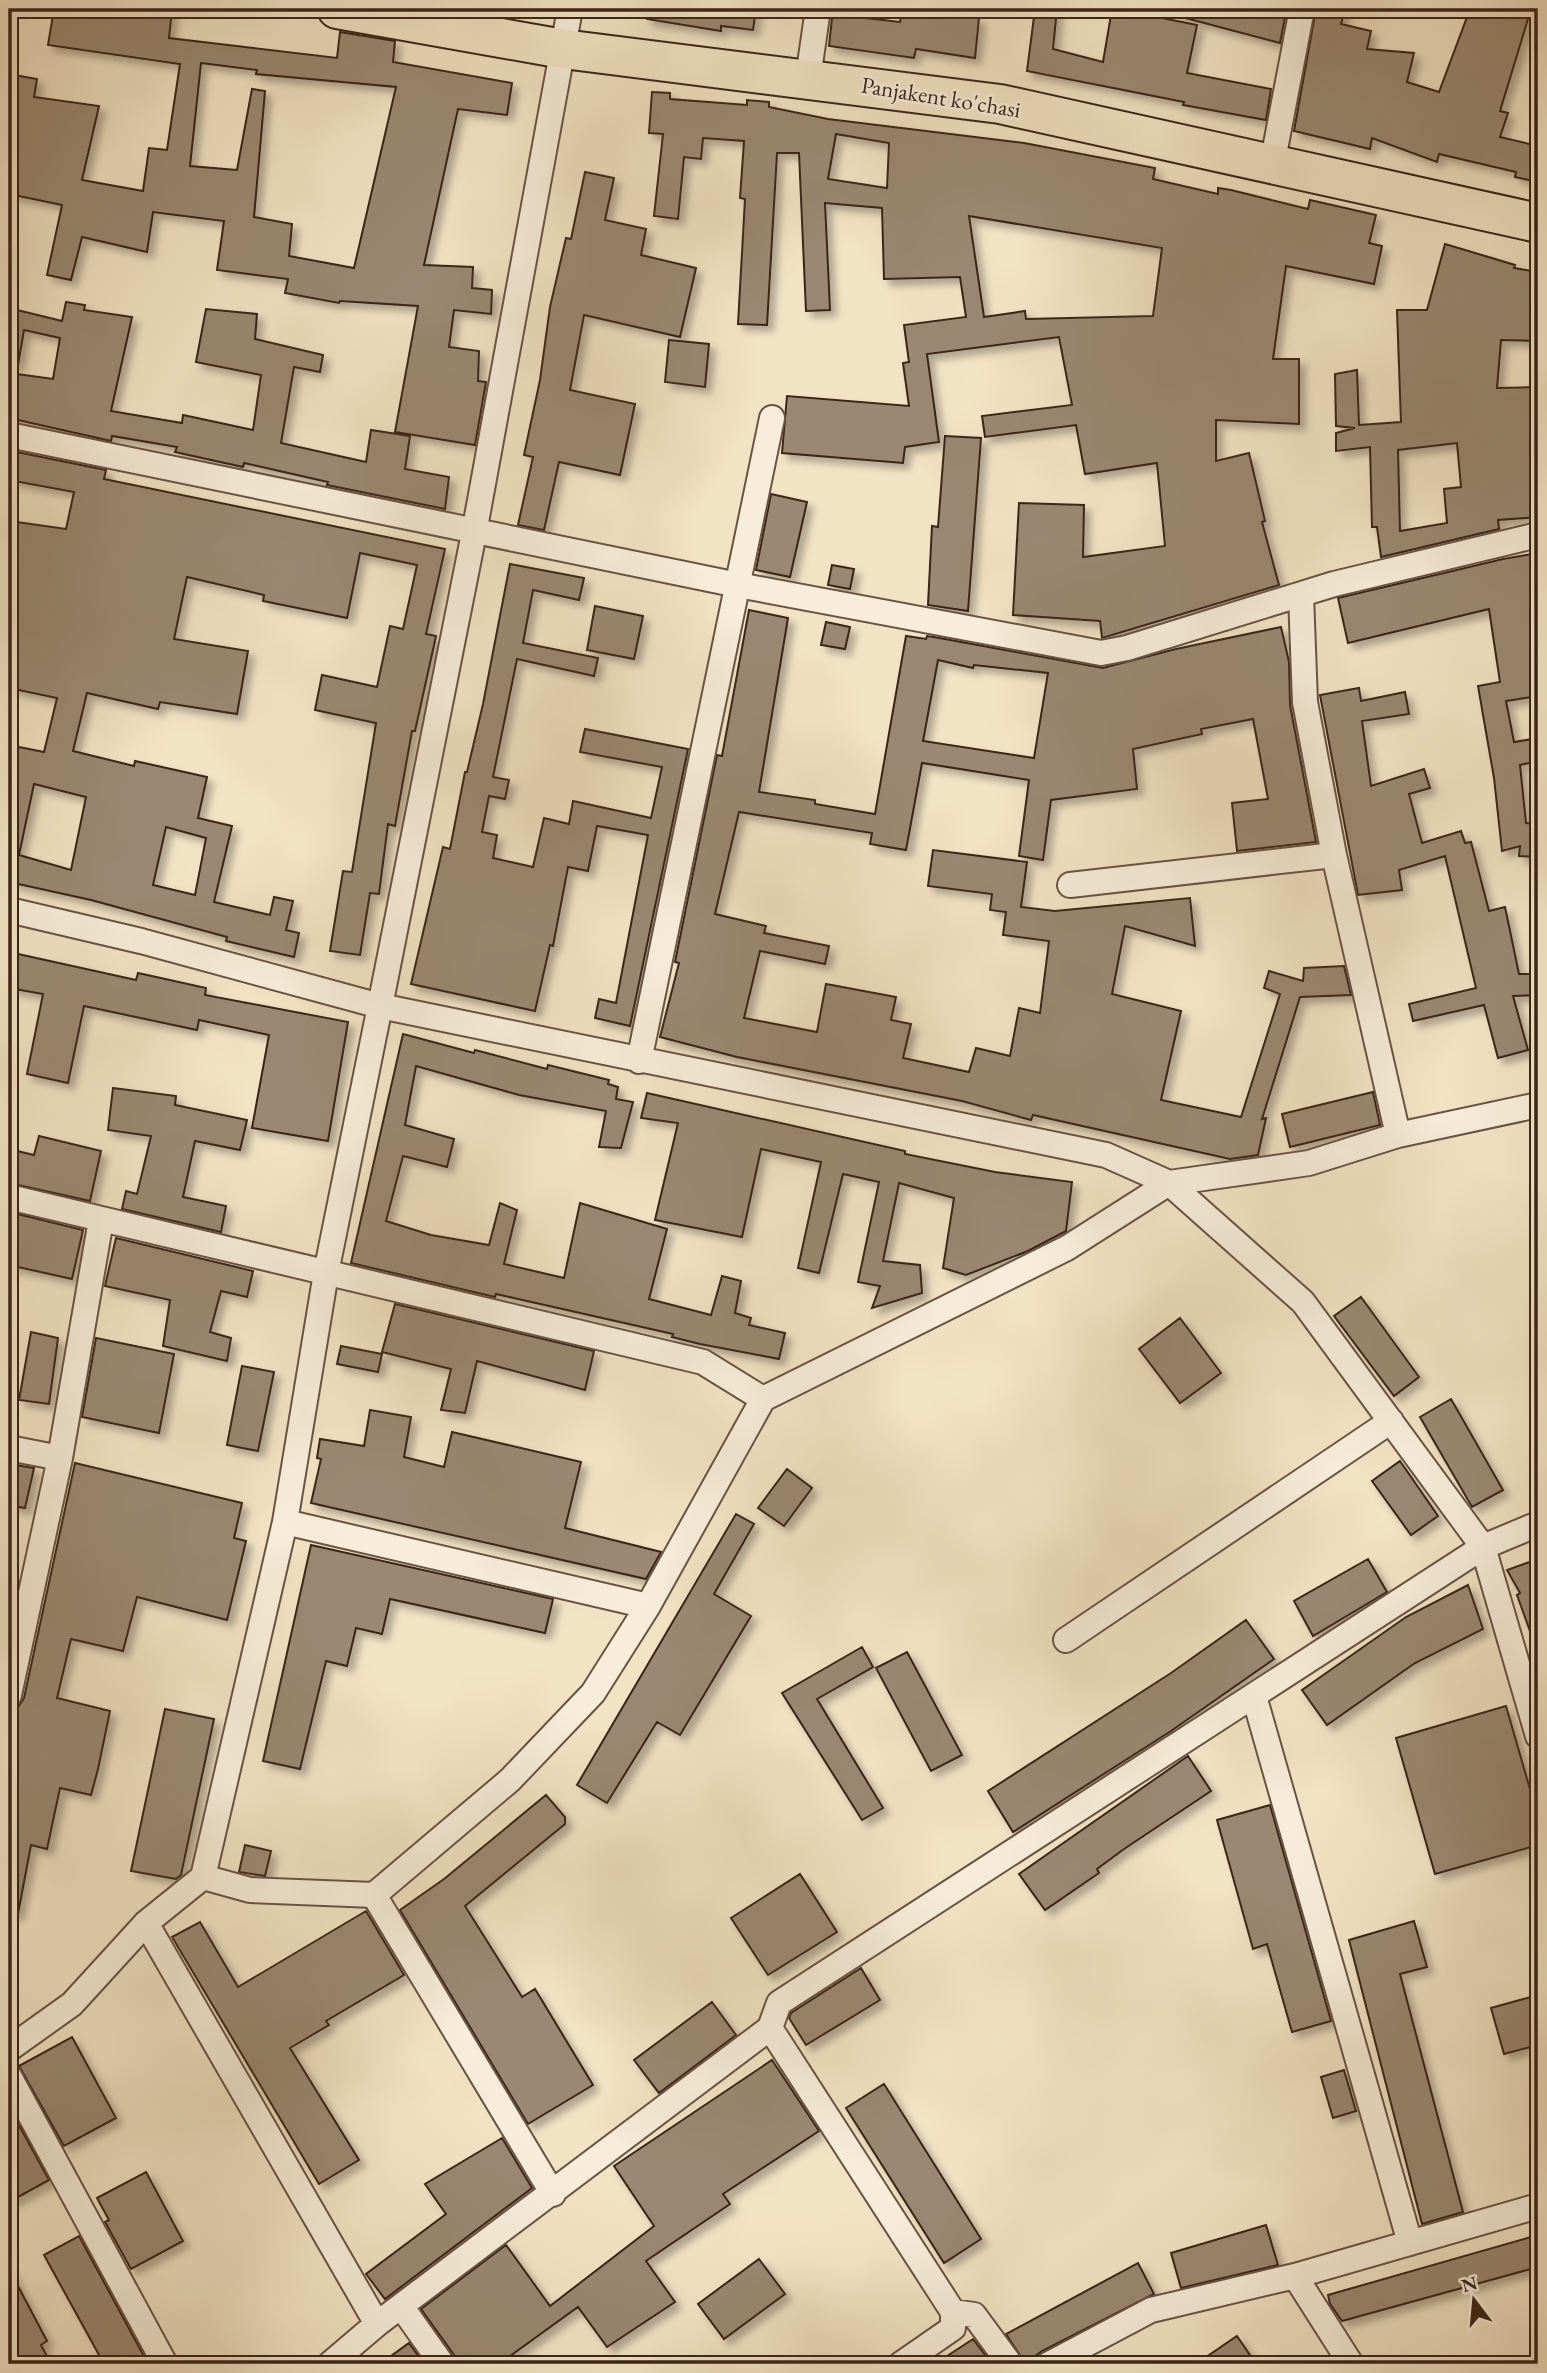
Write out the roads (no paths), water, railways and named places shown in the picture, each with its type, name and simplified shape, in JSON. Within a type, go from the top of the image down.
[{"type":"main road","name":"Panjakent ko'chasi","points":[[337,9],[563,49],[1000,103],[1538,223]]},
{"type":"street","points":[[9,2049],[72,2004],[146,1923],[203,1877],[285,1522],[326,1273],[474,533],[570,9]]},
{"type":"street","points":[[807,78],[818,9]]},
{"type":"street","points":[[1272,165],[1302,9]]},
{"type":"street","points":[[639,1061],[772,418]]},
{"type":"street","points":[[9,435],[474,533],[1101,653],[1301,595],[1538,535]]},
{"type":"street","points":[[1301,595],[1305,702],[1335,855],[1398,1135]]},
{"type":"street","points":[[1070,885],[1335,855]]},
{"type":"street","points":[[9,910],[141,941],[380,1006],[1106,1155],[1169,1182],[1303,1302],[1483,1547],[1538,1736]]},
{"type":"street","points":[[203,1877],[250,1890],[374,1895],[510,1780],[593,1693],[648,1606],[764,1399],[1067,1248],[1169,1182],[1309,1163],[1398,1135],[1538,1105]]},
{"type":"street","points":[[9,1197],[703,1362],[764,1399]]},
{"type":"street","points":[[9,1695],[60,1458],[102,1220]]},
{"type":"street","points":[[1066,1640],[1391,1422]]},
{"type":"street","points":[[9,1448],[60,1458]]},
{"type":"street","points":[[285,1522],[648,1606]]},
{"type":"street","points":[[330,2364],[377,2324],[770,2028],[779,2003],[1483,1547],[1538,1524]]},
{"type":"street","points":[[1254,1696],[1410,2243]]},
{"type":"street","points":[[374,1895],[553,2193]]},
{"type":"street","points":[[146,1923],[377,2324]]},
{"type":"street","points":[[770,2028],[953,2312],[953,2328],[901,2364]]},
{"type":"street","points":[[9,2076],[165,2364]]},
{"type":"street","points":[[1049,2364],[1151,2310],[1295,2276],[1538,2206]]},
{"type":"street","points":[[1295,2276],[1351,2364]]},
{"type":"street","points":[[401,2306],[442,2364]]},
{"type":"street","points":[[953,2312],[974,2315],[1010,2364]]}]
